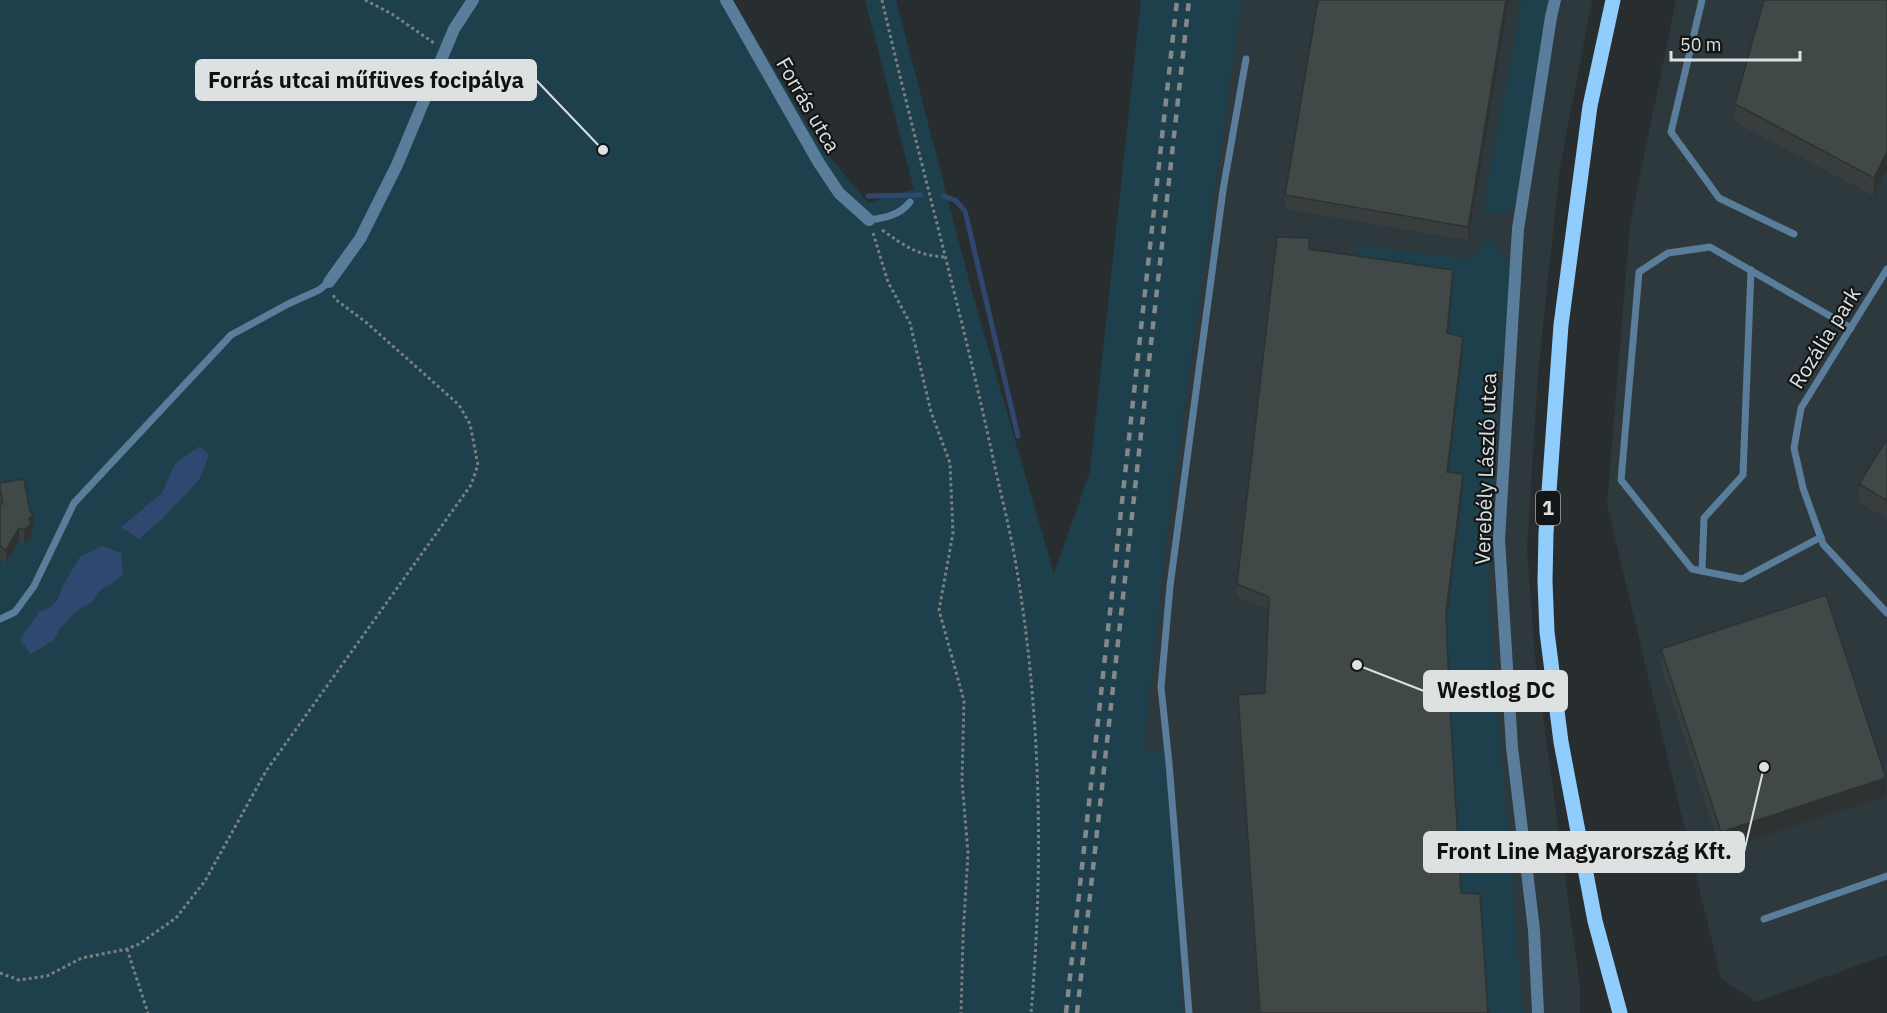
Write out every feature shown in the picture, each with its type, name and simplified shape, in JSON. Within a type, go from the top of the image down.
[{"type":"main road","name":"1","points":[[1613,0],[1590,106],[1561,325],[1546,534],[1545,581],[1547,632],[1561,742],[1595,921],[1620,1013]]},
{"type":"street","points":[[329,282],[360,239],[397,165],[454,29],[473,0]]},
{"type":"street","name":"Forrás utca","points":[[726,0],[819,163],[839,193],[869,220]]},
{"type":"street","name":"Verebély László utca","points":[[1538,1013],[1534,930],[1512,747],[1499,539],[1518,229],[1555,0]]},
{"type":"lane","points":[[1702,0],[1671,132],[1719,198],[1794,234]]},
{"type":"lane","points":[[1189,1013],[1161,687],[1170,586],[1221,201],[1246,59]]},
{"type":"lane","points":[[869,220],[888,217],[905,209],[910,202]]},
{"type":"lane","points":[[1821,537],[1742,579],[1692,569],[1621,480],[1639,272],[1668,253],[1710,247],[1851,328]]},
{"type":"lane","name":"Rozália park","points":[[1887,268],[1801,408],[1794,448],[1803,488],[1823,543],[1887,613]]},
{"type":"lane","points":[[1702,571],[1704,518],[1743,475],[1750,270]]},
{"type":"lane","points":[[0,619],[15,612],[34,586],[74,503],[231,335],[319,290],[329,282]]},
{"type":"lane","points":[[1764,919],[1887,876]]},
{"type":"path","points":[[365,0],[392,14],[445,51]]},
{"type":"path","points":[[882,0],[982,406],[1015,558],[1029,657],[1038,774],[1039,885],[1031,1013]]},
{"type":"path","points":[[869,220],[908,248],[928,256],[946,257]]},
{"type":"path","points":[[869,220],[888,282],[910,323],[931,412],[950,464],[953,533],[939,610],[964,701],[962,781],[968,853],[963,937],[962,1013]]},
{"type":"path","points":[[0,973],[19,980],[47,976],[82,958],[127,949],[140,944],[176,918],[205,881],[266,771],[471,485],[478,465],[470,424],[459,405],[367,323],[335,299]]},
{"type":"path","points":[[127,949],[146,1013]]},
{"type":"shaded area","points":[[0,0],[733,0],[819,144],[868,203],[914,189],[865,0],[896,0],[972,292],[1054,574],[1090,471],[1141,0],[1242,0],[1171,502],[1144,749],[1165,751],[1183,1013],[0,1013]]},
{"type":"shaded area","points":[[1242,0],[1592,0],[1560,167],[1538,373],[1527,549],[1535,657],[1580,987],[1580,1013],[1139,1013],[1144,749],[1171,502]]},
{"type":"shaded area","points":[[1522,0],[1559,0],[1522,199],[1509,211],[1495,213],[1483,211]]},
{"type":"shaded area","points":[[1676,0],[1887,0],[1887,955],[1756,1002],[1721,979],[1607,505],[1630,225]]},
{"type":"shaded area","points":[[1489,238],[1504,255],[1514,276],[1500,373],[1489,604],[1523,1013],[1487,1013],[1461,907],[1446,626],[1463,488],[1447,485],[1362,270],[1355,245],[1469,259]]},
{"type":"water","points":[[200,446],[209,455],[199,480],[163,518],[139,539],[121,527],[162,493],[175,464]]},
{"type":"water","points":[[102,546],[121,553],[123,575],[101,590],[92,602],[78,610],[60,628],[54,640],[31,654],[20,640],[39,612],[51,607],[58,599],[63,585],[80,557]]},
{"type":"building","points":[[1318,0],[1506,0],[1468,227],[1285,195]]},
{"type":"building","points":[[1764,0],[1887,0],[1887,152],[1874,178],[1735,104]]},
{"type":"building","points":[[1277,237],[1309,238],[1309,249],[1453,270],[1447,333],[1463,337],[1447,472],[1463,474],[1446,613],[1449,690],[1461,893],[1480,894],[1488,1013],[1260,1013],[1238,695],[1265,693],[1269,597],[1237,584]]},
{"type":"building","points":[[1887,439],[1887,501],[1859,484]]},
{"type":"building","points":[[24,479],[30,511],[33,515],[29,519],[31,524],[24,530],[19,528],[6,550],[0,546],[0,503],[3,504],[0,483]]},
{"type":"building","points":[[1826,595],[1886,778],[1721,832],[1661,649]]},
{"type":"waterway","points":[[868,196],[921,195]]},
{"type":"waterway","points":[[943,196],[955,200],[965,211],[1018,436]]},
{"type":"railway","points":[[1066,1013],[1177,0]]},
{"type":"railway","points":[[1077,1013],[1189,0]]},
{"type":"place","name":"Forrás utcai műfüves focipálya","points":[[603,150]]},
{"type":"place","name":"Westlog DC","points":[[1357,665]]},
{"type":"place","name":"Front Line Magyarország Kft.","points":[[1764,767]]}]
